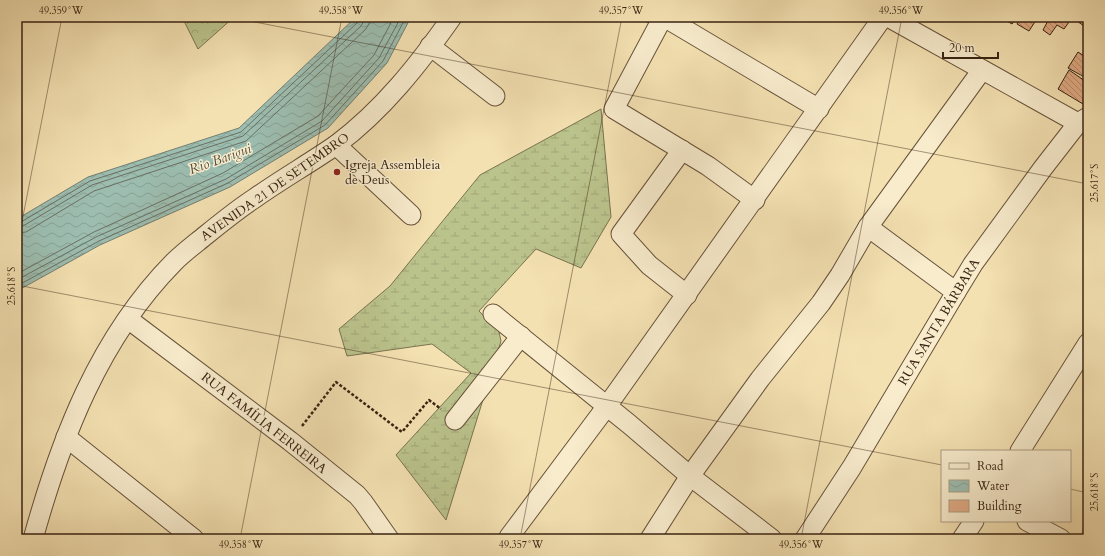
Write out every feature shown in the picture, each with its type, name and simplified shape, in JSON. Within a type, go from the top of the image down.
[{"type":"street","name":"AVENIDA 21 DE SETEMBRO","points":[[33,539],[66,437],[90,380],[105,353],[128,319],[157,281],[175,261],[193,245],[255,198],[336,145],[362,125],[383,105],[401,84],[452,17]]},
{"type":"street","points":[[755,200],[708,166],[614,109],[663,17],[819,110]]},
{"type":"street","points":[[509,537],[607,406],[819,110],[883,17]]},
{"type":"street","points":[[888,17],[982,70],[1083,120]]},
{"type":"street","points":[[430,46],[495,96]]},
{"type":"street","points":[[650,539],[690,476],[760,379],[820,304],[840,275],[868,227],[982,70]]},
{"type":"street","name":"RUA SANTA BÁRBARA","points":[[805,539],[852,467],[973,264],[1019,200],[1083,120]]},
{"type":"street","points":[[336,145],[411,215]]},
{"type":"street","points":[[682,150],[621,234],[649,265],[687,294]]},
{"type":"street","points":[[868,227],[956,292]]},
{"type":"street","points":[[493,314],[607,406],[690,476],[772,539]]},
{"type":"street","name":"RUA FAMÍLIA FERREIRA","points":[[128,319],[290,441],[357,495],[389,539]]},
{"type":"street","points":[[455,420],[521,336]]},
{"type":"street","points":[[1021,450],[1088,343]]},
{"type":"street","points":[[66,437],[194,539]]},
{"type":"street","points":[[962,539],[973,522]]},
{"type":"street","points":[[1029,522],[1061,539]]},
{"type":"path","points":[[290,441],[336,382],[402,432],[429,400]]},
{"type":"green space","points":[[182,17],[234,17],[198,49]]},
{"type":"green space","points":[[628,17],[658,17],[654,24]]},
{"type":"green space","points":[[601,109],[611,217],[581,268],[536,249],[479,311],[499,332],[501,341],[446,520],[396,455],[471,373],[432,344],[347,356],[339,329],[390,286],[480,175]]},
{"type":"water","name":"Rio Barigui","points":[[356,17],[411,17],[387,63],[328,128],[230,187],[100,245],[17,291],[17,219],[88,177],[239,128]]},
{"type":"building","points":[[1000,17],[1017,17],[1012,24]]},
{"type":"building","points":[[1021,17],[1038,17],[1029,31],[1017,24]]},
{"type":"building","points":[[1050,17],[1062,17],[1069,22],[1064,29],[1057,25],[1050,35],[1043,30]]},
{"type":"building","points":[[1071,17],[1088,17],[1087,28]]},
{"type":"building","points":[[1087,50],[1088,79],[1068,68],[1078,52],[1084,56]]},
{"type":"building","points":[[1069,70],[1088,83],[1088,107],[1058,89]]},
{"type":"place","name":"Igreja Assembleia de Deus","points":[[337,172]]}]
